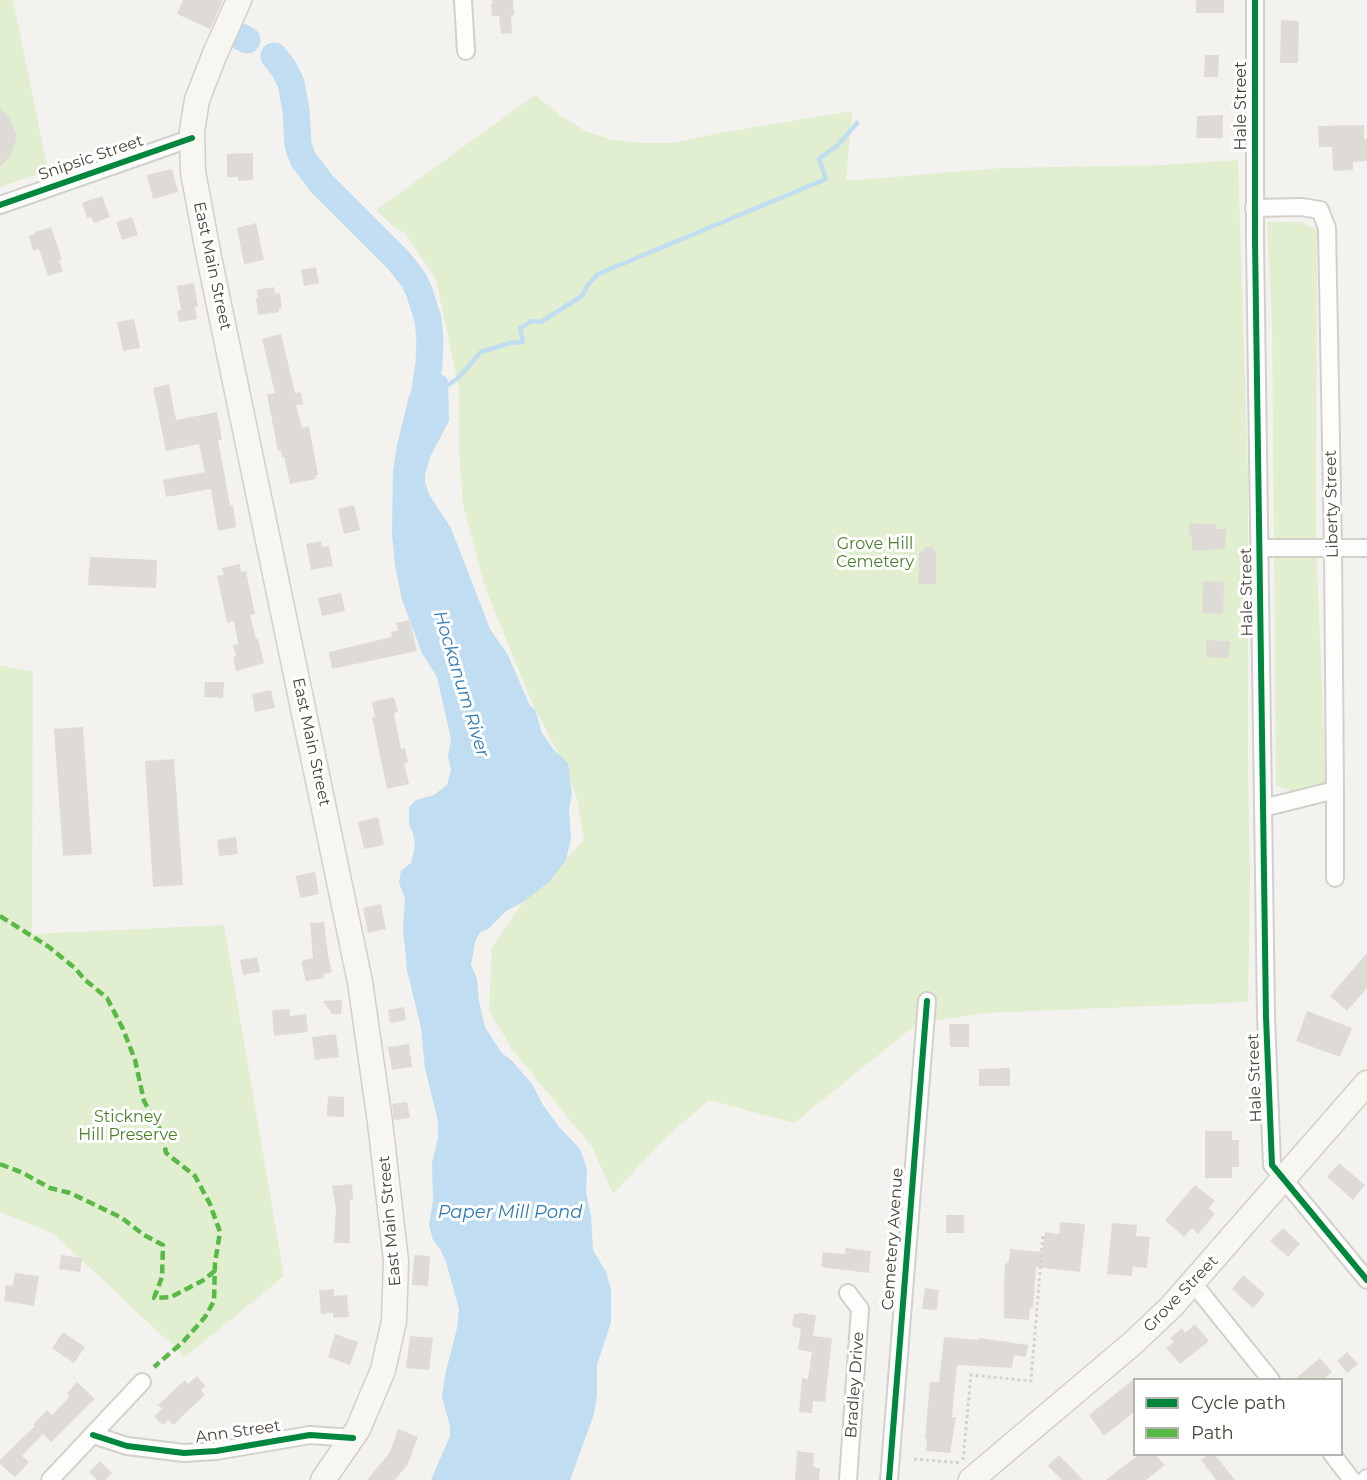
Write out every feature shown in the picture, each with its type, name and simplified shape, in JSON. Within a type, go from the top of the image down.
[{"type":"main road","name":"East Main Street","points":[[239,0],[197,100],[192,138],[193,169],[205,236],[352,936],[366,1018],[394,1241],[396,1305],[383,1370],[365,1416],[353,1438],[323,1480]]},
{"type":"main road","name":"Grove Street","points":[[971,1480],[1133,1343],[1193,1283],[1367,1083]]},
{"type":"street","points":[[463,0],[466,51]]},
{"type":"street","name":"Hale Street","points":[[1255,0],[1254,208],[1266,1017],[1272,1165],[1367,1280]]},
{"type":"street","name":"Snipsic Street","points":[[0,205],[192,138]]},
{"type":"street","name":"Liberty Street","points":[[1254,208],[1302,207],[1320,210],[1327,228],[1333,548],[1335,878]]},
{"type":"street","points":[[1260,548],[1367,548]]},
{"type":"street","points":[[1263,808],[1335,790]]},
{"type":"street","name":"Cemetery Avenue","points":[[889,1480],[927,1001]]},
{"type":"street","points":[[1193,1283],[1269,1378]]},
{"type":"street","name":"Bradley Drive","points":[[848,1293],[860,1309],[848,1480]]},
{"type":"street","points":[[50,1480],[142,1382]]},
{"type":"street","name":"Ann Street","points":[[93,1435],[127,1446],[184,1453],[216,1451],[310,1435],[353,1438]]},
{"type":"street","points":[[1333,1456],[1352,1480]]},
{"type":"path","points":[[914,1460],[963,1463],[971,1376],[1031,1381],[1043,1235]]},
{"type":"green space","points":[[0,0],[13,0],[48,171],[0,187]]},
{"type":"green space","name":"Grove Hill Cemetery","points":[[535,95],[585,131],[613,140],[641,143],[673,143],[852,111],[846,181],[1002,168],[1164,165],[1238,160],[1248,476],[1250,880],[1248,1002],[985,1013],[918,1023],[794,1123],[709,1100],[666,1137],[613,1194],[592,1147],[512,1049],[489,1011],[492,948],[520,906],[584,840],[577,799],[566,768],[533,705],[486,590],[463,505],[459,446],[459,389],[436,279],[405,233],[394,227],[376,210]]},
{"type":"green space","points":[[1267,222],[1301,222],[1317,230],[1316,541],[1326,787],[1303,796],[1276,785],[1272,322]]},
{"type":"green space","name":"Stickney Hill Preserve","points":[[0,665],[33,672],[32,934],[224,925],[284,1276],[185,1357],[54,1234],[0,1212]]},
{"type":"water","name":"Paper Mill Pond","points":[[441,374],[448,381],[449,421],[430,457],[425,483],[430,496],[451,528],[490,629],[508,655],[530,706],[535,709],[542,733],[554,750],[568,763],[572,794],[569,809],[571,839],[566,860],[549,882],[523,902],[506,911],[488,929],[480,932],[475,942],[471,965],[477,979],[485,1027],[501,1052],[532,1084],[543,1105],[559,1127],[580,1149],[587,1169],[586,1192],[591,1216],[593,1250],[606,1272],[611,1290],[611,1322],[597,1365],[597,1395],[594,1414],[570,1480],[431,1480],[450,1436],[450,1426],[442,1397],[459,1309],[446,1262],[433,1240],[429,1225],[433,1200],[432,1163],[438,1138],[438,1121],[425,1068],[421,1028],[407,970],[403,929],[405,898],[399,883],[401,871],[411,863],[415,846],[409,825],[409,807],[416,800],[434,795],[447,785],[451,770],[448,756],[451,739],[437,677],[422,653],[402,600],[392,535],[393,471],[409,396],[417,381]]},
{"type":"building","points":[[183,0],[223,0],[210,29],[177,14]]},
{"type":"building","points":[[492,0],[513,0],[512,33],[501,34],[499,16],[492,16]]},
{"type":"building","points":[[1196,0],[1224,0],[1224,13],[1196,13]]},
{"type":"building","points":[[1281,20],[1299,21],[1298,63],[1280,63]]},
{"type":"building","points":[[1205,55],[1219,55],[1218,77],[1204,77]]},
{"type":"building","points":[[0,109],[11,120],[17,136],[12,153],[0,167]]},
{"type":"building","points":[[1223,115],[1223,138],[1196,138],[1197,116]]},
{"type":"building","points":[[1364,125],[1364,139],[1367,139],[1367,161],[1353,162],[1353,170],[1333,171],[1332,147],[1319,147],[1318,126]]},
{"type":"building","points":[[253,153],[253,180],[238,181],[238,177],[227,177],[227,154]]},
{"type":"building","points":[[172,169],[178,192],[153,199],[147,175]]},
{"type":"building","points":[[102,196],[110,217],[94,223],[91,217],[87,218],[82,203]]},
{"type":"building","points":[[132,217],[138,235],[122,240],[116,222]]},
{"type":"building","points":[[256,223],[264,260],[244,264],[237,228]]},
{"type":"building","points":[[51,227],[62,260],[59,261],[63,271],[48,276],[39,249],[33,251],[29,236],[35,234],[34,232]]},
{"type":"building","points":[[316,267],[319,283],[304,286],[301,270]]},
{"type":"building","points":[[194,283],[198,307],[195,307],[197,319],[179,322],[177,311],[181,310],[177,286]]},
{"type":"building","points":[[274,287],[275,294],[280,293],[282,308],[279,312],[258,315],[257,290]]},
{"type":"building","points":[[134,319],[140,348],[123,351],[117,322]]},
{"type":"building","points":[[281,334],[295,393],[301,392],[303,404],[296,405],[302,428],[309,426],[318,475],[315,476],[316,479],[290,484],[284,457],[282,458],[281,450],[278,451],[267,394],[275,393],[262,339]]},
{"type":"building","points":[[169,384],[176,420],[217,412],[222,440],[218,440],[236,527],[218,531],[211,489],[166,497],[163,480],[205,472],[199,444],[166,451],[153,388]]},
{"type":"building","points":[[354,505],[360,530],[344,534],[338,509]]},
{"type":"building","points":[[1189,523],[1216,524],[1216,529],[1226,529],[1225,549],[1192,551]]},
{"type":"building","points":[[321,541],[322,547],[329,546],[333,566],[311,570],[306,544]]},
{"type":"building","points":[[926,547],[931,547],[936,552],[936,584],[918,584],[919,553]]},
{"type":"building","points":[[90,557],[157,560],[156,588],[88,585]]},
{"type":"building","points":[[240,564],[241,572],[246,571],[255,614],[250,615],[264,663],[236,671],[233,645],[238,644],[234,621],[227,623],[217,576],[224,575],[222,568]]},
{"type":"building","points":[[1203,581],[1224,582],[1223,614],[1202,613]]},
{"type":"building","points":[[341,593],[345,611],[322,616],[318,598]]},
{"type":"building","points":[[410,620],[417,651],[332,669],[329,652],[392,637],[391,632],[398,630],[396,623]]},
{"type":"building","points":[[1206,640],[1230,641],[1229,658],[1206,657]]},
{"type":"building","points":[[205,682],[224,682],[223,698],[204,697]]},
{"type":"building","points":[[271,690],[275,708],[255,712],[252,694]]},
{"type":"building","points":[[394,697],[398,712],[394,713],[401,749],[405,748],[408,762],[404,763],[409,784],[387,789],[372,717],[375,717],[372,702]]},
{"type":"building","points":[[83,727],[92,854],[63,856],[54,729]]},
{"type":"building","points":[[174,759],[183,885],[153,887],[145,761]]},
{"type":"building","points":[[378,817],[384,845],[364,849],[358,822]]},
{"type":"building","points":[[236,837],[238,854],[219,856],[217,840]]},
{"type":"building","points":[[315,872],[319,894],[300,898],[296,876]]},
{"type":"building","points":[[381,904],[386,929],[368,933],[363,908]]},
{"type":"building","points":[[324,922],[332,972],[323,974],[324,978],[306,981],[301,961],[313,958],[310,923]]},
{"type":"building","points":[[1367,953],[1367,988],[1347,1011],[1330,996]]},
{"type":"building","points":[[257,957],[260,972],[243,975],[240,960]]},
{"type":"building","points":[[342,1000],[341,1014],[332,1014],[323,1001]]},
{"type":"building","points":[[404,1007],[406,1020],[390,1023],[388,1010]]},
{"type":"building","points":[[289,1009],[290,1016],[306,1014],[308,1032],[274,1036],[272,1010]]},
{"type":"building","points":[[1307,1011],[1352,1028],[1340,1057],[1296,1041]]},
{"type":"building","points":[[949,1024],[969,1024],[969,1047],[950,1047]]},
{"type":"building","points":[[336,1034],[339,1057],[315,1060],[312,1037]]},
{"type":"building","points":[[409,1044],[412,1067],[392,1070],[388,1047]]},
{"type":"building","points":[[1010,1068],[1010,1086],[979,1086],[979,1069]]},
{"type":"building","points":[[328,1096],[344,1097],[344,1117],[327,1116]]},
{"type":"building","points":[[407,1102],[410,1118],[394,1120],[392,1104]]},
{"type":"building","points":[[1205,1131],[1232,1131],[1232,1140],[1239,1140],[1239,1167],[1232,1167],[1232,1178],[1205,1178]]},
{"type":"building","points":[[1339,1163],[1365,1185],[1353,1200],[1327,1177]]},
{"type":"building","points":[[352,1184],[350,1243],[334,1243],[336,1209],[332,1186]]},
{"type":"building","points":[[1195,1185],[1215,1201],[1209,1208],[1215,1214],[1198,1234],[1192,1228],[1184,1237],[1165,1220]]},
{"type":"building","points":[[946,1215],[964,1215],[964,1233],[946,1233]]},
{"type":"building","points":[[1060,1222],[1085,1224],[1080,1272],[1036,1267],[1033,1308],[1030,1308],[1029,1320],[1004,1318],[1005,1265],[1009,1261],[1010,1249],[1042,1252],[1045,1232],[1059,1234]]},
{"type":"building","points":[[1112,1223],[1137,1225],[1136,1236],[1150,1237],[1147,1268],[1133,1267],[1132,1276],[1107,1274]]},
{"type":"building","points":[[1283,1228],[1300,1244],[1288,1257],[1270,1241]]},
{"type":"building","points":[[846,1248],[871,1251],[869,1273],[821,1267],[823,1252],[845,1254]]},
{"type":"building","points":[[61,1255],[82,1258],[80,1272],[59,1269]]},
{"type":"building","points":[[414,1255],[430,1256],[428,1286],[412,1285]]},
{"type":"building","points":[[15,1273],[39,1276],[34,1306],[4,1301],[6,1285],[13,1286]]},
{"type":"building","points":[[1243,1275],[1265,1294],[1253,1308],[1232,1289]]},
{"type":"building","points":[[925,1288],[939,1290],[937,1310],[922,1309]]},
{"type":"building","points":[[334,1289],[334,1296],[347,1295],[349,1317],[333,1318],[333,1313],[321,1314],[319,1290]]},
{"type":"building","points":[[794,1314],[816,1315],[813,1336],[832,1338],[825,1402],[813,1401],[812,1413],[799,1412],[802,1378],[808,1379],[812,1352],[798,1350],[801,1329],[792,1326]]},
{"type":"building","points":[[1195,1324],[1209,1341],[1180,1364],[1166,1348],[1174,1342],[1170,1338],[1182,1328],[1185,1333]]},
{"type":"building","points":[[63,1332],[85,1347],[74,1363],[52,1348]]},
{"type":"building","points":[[335,1334],[358,1342],[350,1365],[328,1357]]},
{"type":"building","points":[[410,1336],[433,1338],[429,1370],[406,1368]]},
{"type":"building","points":[[944,1337],[979,1340],[979,1338],[1028,1345],[1026,1357],[1014,1355],[1012,1368],[957,1365],[952,1417],[956,1417],[950,1453],[926,1451],[927,1439],[925,1439],[930,1382],[939,1382]]},
{"type":"building","points":[[1347,1352],[1358,1364],[1347,1373],[1337,1361]]},
{"type":"building","points":[[1320,1358],[1332,1372],[1325,1378],[1296,1378]]},
{"type":"building","points":[[197,1376],[206,1386],[201,1390],[205,1395],[173,1425],[168,1420],[163,1425],[154,1416],[162,1409],[158,1405],[185,1380],[188,1384]]},
{"type":"building","points":[[1133,1380],[1133,1413],[1104,1436],[1089,1415]]},
{"type":"building","points":[[77,1382],[95,1399],[51,1442],[43,1434],[22,1456],[29,1462],[15,1477],[0,1464],[0,1460],[35,1426],[33,1425],[47,1410],[52,1415],[70,1396],[67,1393]]},
{"type":"building","points":[[398,1429],[418,1437],[408,1464],[395,1480],[367,1480],[390,1452]]},
{"type":"building","points":[[797,1451],[814,1453],[813,1467],[820,1468],[819,1480],[795,1480]]},
{"type":"building","points":[[1059,1455],[1083,1480],[1062,1480],[1048,1466]]},
{"type":"building","points":[[1137,1456],[1157,1456],[1165,1465],[1146,1480],[1106,1480]]},
{"type":"building","points":[[1207,1456],[1216,1456],[1235,1480],[1216,1480],[1201,1460]]},
{"type":"building","points":[[100,1461],[112,1473],[105,1480],[97,1480],[89,1472]]},
{"type":"waterway","name":"Hockanum River","points":[[239,36],[247,40]]},
{"type":"waterway","name":"Hockanum River","points":[[274,56],[291,83],[296,110],[298,145],[303,159],[322,184],[399,261],[419,291],[428,319],[430,340],[422,412]]},
{"type":"waterway","points":[[445,387],[457,379],[481,352],[510,343],[523,342],[520,328],[532,321],[541,322],[582,296],[587,286],[598,274],[826,179],[819,159],[838,145],[857,123]]},
{"type":"marked path","points":[[0,916],[49,947],[107,998],[123,1029],[135,1060],[144,1101],[162,1133],[166,1153],[195,1176],[210,1204],[220,1232],[215,1263],[214,1301],[205,1317],[183,1342],[154,1367]]},
{"type":"marked path","points":[[0,1164],[23,1173],[50,1188],[70,1193],[122,1218],[144,1235],[163,1245],[162,1277],[154,1298],[171,1297],[202,1281],[216,1270]]},
{"type":"cycle path","points":[[1255,0],[1255,241],[1266,1017],[1272,1165],[1367,1280]]},
{"type":"cycle path","points":[[0,205],[192,138]]},
{"type":"cycle path","points":[[889,1480],[927,1001]]},
{"type":"cycle path","points":[[93,1435],[127,1446],[184,1453],[216,1451],[310,1435],[353,1438]]}]
